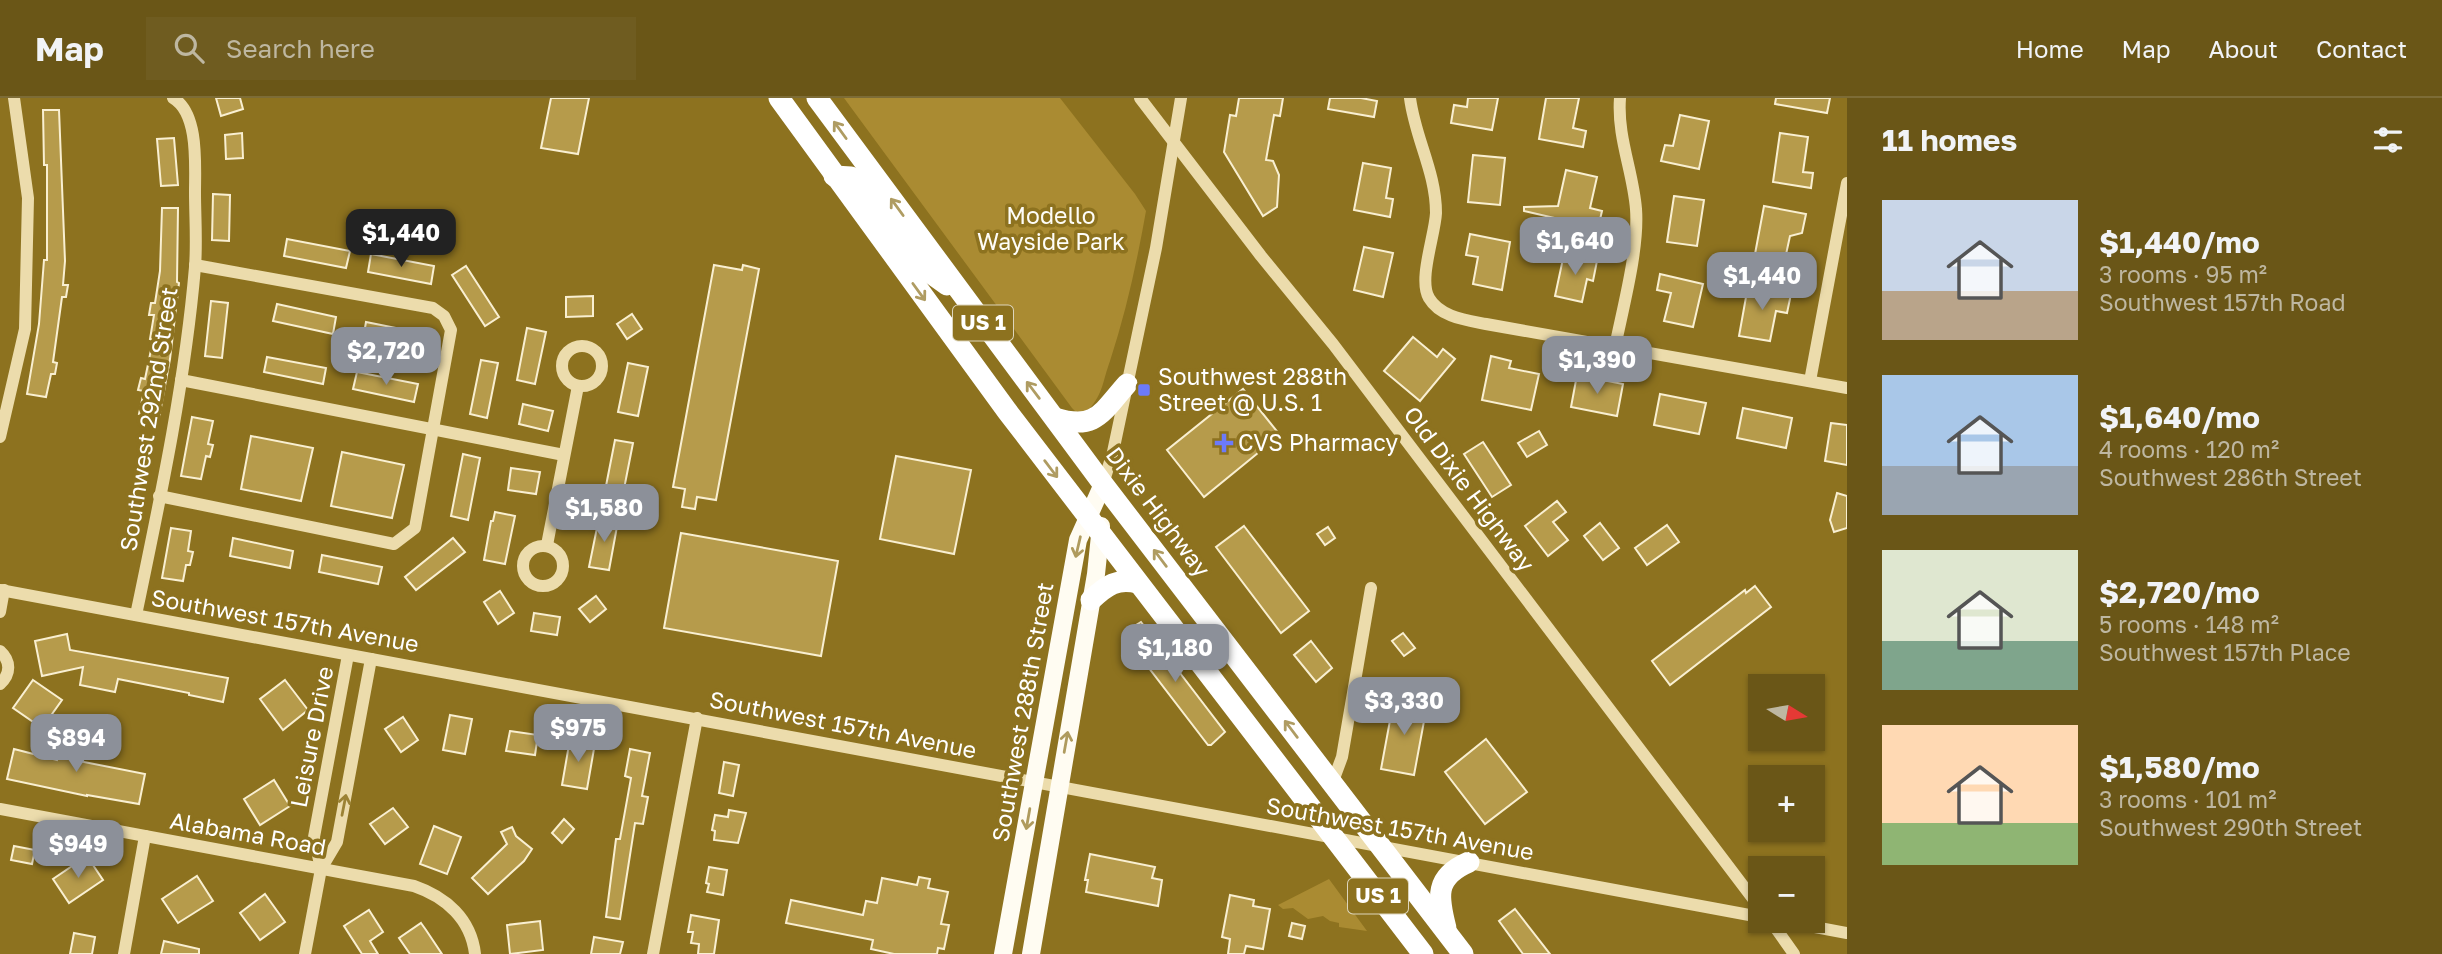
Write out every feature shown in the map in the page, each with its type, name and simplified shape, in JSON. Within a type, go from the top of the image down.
[{"type":"highway","name":"US 1","points":[[779,98],[1095,526],[1423,954]]},
{"type":"highway","name":"Dixie Highway","points":[[817,98],[1103,484],[1463,954]]},
{"type":"highway","points":[[834,176],[851,177],[859,182],[915,262],[963,296]]},
{"type":"highway","points":[[1055,418],[1075,424],[1090,421],[1098,416],[1127,384]]},
{"type":"highway","points":[[1091,600],[1112,582],[1128,580],[1138,583]]},
{"type":"highway","points":[[1447,934],[1440,891],[1451,872],[1469,862]]},
{"type":"main road","name":"Southwest 288th Street","points":[[1031,954],[1091,600],[1095,526],[1103,484]]},
{"type":"main road","name":"Southwest 288th Street","points":[[1003,954],[1079,540],[1095,526]]},
{"type":"street","points":[[0,437],[25,329],[28,273],[28,198],[14,98]]},
{"type":"street","name":"Old Dixie Highway","points":[[1140,98],[1261,256],[1333,344],[1748,892]]},
{"type":"street","name":"Southwest 288th Street","points":[[1103,484],[1113,452],[1154,260],[1181,98]]},
{"type":"street","points":[[1410,98],[1432,174],[1435,194],[1434,233],[1425,283],[1430,300],[1441,310],[1464,319],[1847,388]]},
{"type":"street","points":[[1615,347],[1636,232],[1636,209],[1621,134],[1620,98]]},
{"type":"street","name":"Southwest 292nd Street","points":[[136,615],[181,380],[195,265],[191,119],[178,101]]},
{"type":"street","points":[[1810,381],[1847,183]]},
{"type":"street","points":[[159,496],[394,544],[415,528],[451,330],[444,316],[433,309],[195,265]]},
{"type":"street","points":[[181,380],[564,455]]},
{"type":"street","points":[[547,545],[578,386]]},
{"type":"street","points":[[1332,784],[1342,757],[1371,588]]},
{"type":"street","points":[[0,612],[2,590]]},
{"type":"street","name":"Southwest 157th Avenue","points":[[2,590],[1748,915]]},
{"type":"street","points":[[0,651],[8,661],[9,668],[0,684]]},
{"type":"street","name":"Leisure Drive","points":[[321,869],[314,837],[348,655]]},
{"type":"street","name":"Leisure Drive","points":[[306,954],[321,869],[337,842],[371,659]]},
{"type":"street","points":[[653,954],[697,718]]},
{"type":"street","name":"Alabama Road","points":[[0,809],[414,886],[443,901],[459,914],[466,923],[475,954]]},
{"type":"street","points":[[124,954],[145,836]]},
{"type":"street","points":[[1825,929],[1847,933]]},
{"type":"street","points":[[1779,933],[1794,954]]},
{"type":"green space","name":"Modello Wayside Park","points":[[844,98],[1060,98],[1146,211],[1121,324],[1102,387],[1089,410],[1076,412],[1072,408]]},
{"type":"green space","points":[[1329,879],[1367,931],[1339,927],[1339,923],[1323,916],[1308,919],[1293,908],[1283,909],[1278,905]]},
{"type":"building","points":[[216,98],[240,98],[243,109],[221,116]]},
{"type":"building","points":[[551,98],[589,98],[578,154],[541,148]]},
{"type":"building","points":[[1239,98],[1283,98],[1280,116],[1274,115],[1266,160],[1273,161],[1279,175],[1277,207],[1263,216],[1224,152],[1230,115],[1236,116]]},
{"type":"building","points":[[1330,98],[1377,101],[1374,117],[1328,109]]},
{"type":"building","points":[[1468,98],[1498,98],[1492,130],[1451,123],[1454,105],[1467,107]]},
{"type":"building","points":[[1546,98],[1579,98],[1573,128],[1586,131],[1583,147],[1539,139]]},
{"type":"building","points":[[1776,98],[1830,98],[1827,113],[1775,104]]},
{"type":"building","points":[[43,110],[59,110],[65,261],[63,285],[68,285],[66,297],[62,297],[53,362],[57,363],[55,374],[51,374],[46,397],[27,394],[39,324],[44,260],[47,260],[47,165],[44,165]]},
{"type":"building","points":[[1680,115],[1709,121],[1699,169],[1661,161],[1665,145],[1673,146]]},
{"type":"building","points":[[242,133],[243,158],[226,159],[225,135]]},
{"type":"building","points":[[1780,133],[1808,137],[1803,172],[1813,173],[1811,188],[1773,182]]},
{"type":"building","points":[[174,138],[178,185],[161,186],[157,139]]},
{"type":"building","points":[[1473,155],[1505,158],[1500,205],[1468,202]]},
{"type":"building","points":[[1363,163],[1391,168],[1386,198],[1393,199],[1390,217],[1354,210]]},
{"type":"building","points":[[1566,170],[1597,177],[1590,208],[1602,211],[1598,228],[1524,211],[1524,207],[1558,206]]},
{"type":"building","points":[[213,194],[230,195],[229,241],[212,240]]},
{"type":"building","points":[[1674,196],[1704,200],[1697,246],[1667,242]]},
{"type":"building","points":[[1764,206],[1806,214],[1802,233],[1790,236],[1785,259],[1755,254]]},
{"type":"building","points":[[162,208],[178,208],[179,283],[170,359],[159,418],[139,414],[144,391],[138,390],[141,378],[145,379],[153,340],[150,339],[154,315],[149,315],[151,303],[155,303],[160,271]]},
{"type":"building","points":[[1470,234],[1510,242],[1502,290],[1473,284],[1478,257],[1466,255]]},
{"type":"building","points":[[287,239],[350,251],[346,268],[284,256]]},
{"type":"building","points":[[1364,247],[1393,253],[1383,297],[1354,290]]},
{"type":"building","points":[[371,254],[434,266],[431,284],[368,272]]},
{"type":"building","points":[[1564,254],[1597,261],[1593,281],[1587,279],[1582,302],[1555,296]]},
{"type":"building","points":[[714,265],[742,270],[743,265],[759,269],[716,500],[697,497],[695,509],[682,507],[685,489],[673,487]]},
{"type":"building","points":[[466,266],[499,317],[485,326],[452,275]]},
{"type":"building","points":[[1660,274],[1703,284],[1693,327],[1664,321],[1671,293],[1657,290]]},
{"type":"building","points":[[1748,286],[1791,294],[1787,313],[1776,311],[1770,341],[1739,336]]},
{"type":"building","points":[[593,296],[593,316],[566,317],[566,297]]},
{"type":"building","points":[[211,301],[228,303],[222,358],[205,356]]},
{"type":"building","points":[[277,304],[336,317],[333,334],[273,321]]},
{"type":"building","points":[[632,314],[642,329],[627,339],[617,324]]},
{"type":"building","points":[[366,322],[426,334],[422,350],[363,339]]},
{"type":"building","points":[[527,328],[546,332],[535,384],[517,380]]},
{"type":"building","points":[[1413,337],[1437,357],[1443,349],[1455,359],[1420,401],[1384,371]]},
{"type":"building","points":[[1491,356],[1511,361],[1509,368],[1539,374],[1531,410],[1482,400]]},
{"type":"building","points":[[267,357],[326,368],[323,384],[264,372]]},
{"type":"building","points":[[481,360],[498,363],[487,418],[470,414]]},
{"type":"building","points":[[628,363],[648,367],[638,416],[618,412]]},
{"type":"building","points":[[357,372],[418,384],[414,402],[353,389]]},
{"type":"building","points":[[1577,375],[1623,384],[1617,416],[1571,407]]},
{"type":"building","name":"CVS Pharmacy","points":[[1243,389],[1280,435],[1204,497],[1167,450]]},
{"type":"building","points":[[1660,394],[1706,403],[1699,434],[1654,425]]},
{"type":"building","points":[[523,404],[553,411],[548,431],[519,424]]},
{"type":"building","points":[[1743,408],[1792,418],[1786,448],[1737,438]]},
{"type":"building","points":[[192,417],[213,421],[208,444],[213,445],[210,457],[206,456],[201,479],[181,476]]},
{"type":"building","points":[[1831,423],[1847,425],[1847,465],[1825,461]]},
{"type":"building","points":[[1539,431],[1547,445],[1527,457],[1518,443]]},
{"type":"building","points":[[251,436],[313,448],[301,501],[241,489]]},
{"type":"building","points":[[615,440],[633,443],[623,494],[605,491]]},
{"type":"building","points":[[1483,442],[1511,485],[1492,497],[1464,454]]},
{"type":"building","points":[[342,452],[404,465],[392,518],[331,506]]},
{"type":"building","points":[[463,454],[480,458],[468,520],[451,516]]},
{"type":"building","points":[[896,456],[971,470],[954,554],[880,539]]},
{"type":"building","points":[[511,468],[540,472],[536,494],[508,490]]},
{"type":"building","points":[[1837,493],[1847,496],[1847,528],[1834,532],[1830,520]]},
{"type":"building","points":[[1557,501],[1566,512],[1553,522],[1568,540],[1548,556],[1525,526]]},
{"type":"building","points":[[495,512],[515,516],[505,564],[484,560]]},
{"type":"building","points":[[599,518],[618,521],[609,570],[589,567]]},
{"type":"building","points":[[1600,523],[1619,548],[1603,560],[1584,536]]},
{"type":"building","points":[[1667,525],[1679,542],[1647,565],[1635,548]]},
{"type":"building","points":[[1244,526],[1309,611],[1281,633],[1216,547]]},
{"type":"building","points":[[1328,527],[1335,538],[1325,545],[1317,534]]},
{"type":"building","points":[[171,528],[191,531],[188,551],[193,552],[190,565],[186,565],[183,581],[162,578]]},
{"type":"building","points":[[681,533],[838,561],[821,656],[664,628]]},
{"type":"building","points":[[233,538],[293,551],[290,568],[230,556]]},
{"type":"building","points":[[453,538],[465,552],[416,590],[405,577]]},
{"type":"building","points":[[322,555],[382,567],[378,584],[319,572]]},
{"type":"building","points":[[1755,586],[1771,607],[1670,685],[1652,661],[1745,590],[1746,593]]},
{"type":"building","points":[[500,591],[514,613],[498,624],[484,602]]},
{"type":"building","points":[[596,596],[606,609],[590,622],[579,609]]},
{"type":"building","points":[[534,613],[560,617],[557,635],[531,631]]},
{"type":"building","points":[[1141,622],[1225,732],[1211,745],[1208,745],[1129,642],[1132,639],[1126,631]]},
{"type":"building","points":[[1403,633],[1415,648],[1404,656],[1392,641]]},
{"type":"building","points":[[67,634],[70,650],[228,678],[223,702],[118,679],[115,692],[80,685],[83,667],[42,676],[35,641]]},
{"type":"building","points":[[1311,641],[1332,668],[1316,682],[1294,655]]},
{"type":"building","points":[[33,680],[62,700],[42,728],[13,708]]},
{"type":"building","points":[[285,680],[308,710],[283,730],[260,699]]},
{"type":"building","points":[[1394,699],[1427,705],[1414,775],[1381,769]]},
{"type":"building","points":[[450,715],[472,719],[465,754],[443,750]]},
{"type":"building","points":[[403,717],[418,740],[401,752],[385,729]]},
{"type":"building","points":[[73,721],[84,724],[79,761],[145,774],[139,804],[7,779],[14,749],[57,760],[58,756],[66,758]]},
{"type":"building","points":[[510,731],[538,735],[535,755],[506,751]]},
{"type":"building","points":[[570,739],[595,743],[587,789],[562,785]]},
{"type":"building","points":[[1486,739],[1527,792],[1485,824],[1445,772]]},
{"type":"building","points":[[630,749],[650,753],[642,796],[648,797],[643,824],[635,823],[620,919],[606,917],[616,839],[620,839],[631,778],[625,776]]},
{"type":"building","points":[[724,762],[739,765],[733,796],[719,793]]},
{"type":"building","points":[[274,780],[290,806],[260,825],[244,799]]},
{"type":"building","points":[[393,808],[408,827],[385,844],[370,824]]},
{"type":"building","points":[[729,810],[746,813],[738,843],[714,840],[715,831],[712,830],[715,815],[728,817]]},
{"type":"building","points":[[564,819],[574,829],[562,843],[552,833]]},
{"type":"building","points":[[434,826],[461,837],[447,874],[420,864]]},
{"type":"building","points":[[512,827],[516,836],[532,849],[524,861],[488,894],[472,878],[507,844],[501,832]]},
{"type":"building","points":[[14,846],[35,850],[32,864],[11,860]]},
{"type":"building","points":[[1090,854],[1155,867],[1152,878],[1162,880],[1158,906],[1086,892],[1088,880],[1085,880]]},
{"type":"building","points":[[87,856],[103,880],[69,903],[53,879]]},
{"type":"building","points":[[709,867],[727,870],[723,895],[707,892]]},
{"type":"building","points":[[197,876],[213,901],[178,923],[162,899]]},
{"type":"building","points":[[919,877],[930,879],[928,888],[948,892],[941,924],[949,925],[944,949],[938,948],[937,954],[894,954],[871,949],[873,940],[786,923],[791,900],[863,915],[866,901],[877,903],[882,878],[917,885]]},
{"type":"building","points":[[265,894],[285,922],[260,940],[240,913]]},
{"type":"building","points":[[1230,895],[1254,900],[1253,906],[1270,909],[1263,949],[1246,946],[1244,954],[1228,954],[1230,939],[1222,937]]},
{"type":"building","points":[[1515,909],[1550,954],[1523,954],[1499,921]]},
{"type":"building","points":[[369,910],[383,932],[370,941],[378,954],[362,954],[344,926]]},
{"type":"building","points":[[691,915],[719,920],[714,954],[698,954],[699,944],[691,943],[693,932],[688,932]]},
{"type":"building","points":[[540,921],[543,950],[510,954],[507,925]]},
{"type":"building","points":[[421,923],[442,954],[410,954],[399,938]]},
{"type":"building","points":[[1292,923],[1305,926],[1302,939],[1289,936]]},
{"type":"building","points":[[74,933],[95,937],[92,954],[70,954]]},
{"type":"building","points":[[594,937],[623,942],[620,954],[591,954]]},
{"type":"building","points":[[164,941],[199,949],[199,954],[161,954]]},
{"type":"place","name":"Southwest 288th Street @ U.S. 1","points":[[1144,390]]},
{"type":"place","name":"CVS Pharmacy","points":[[1224,443]]}]
